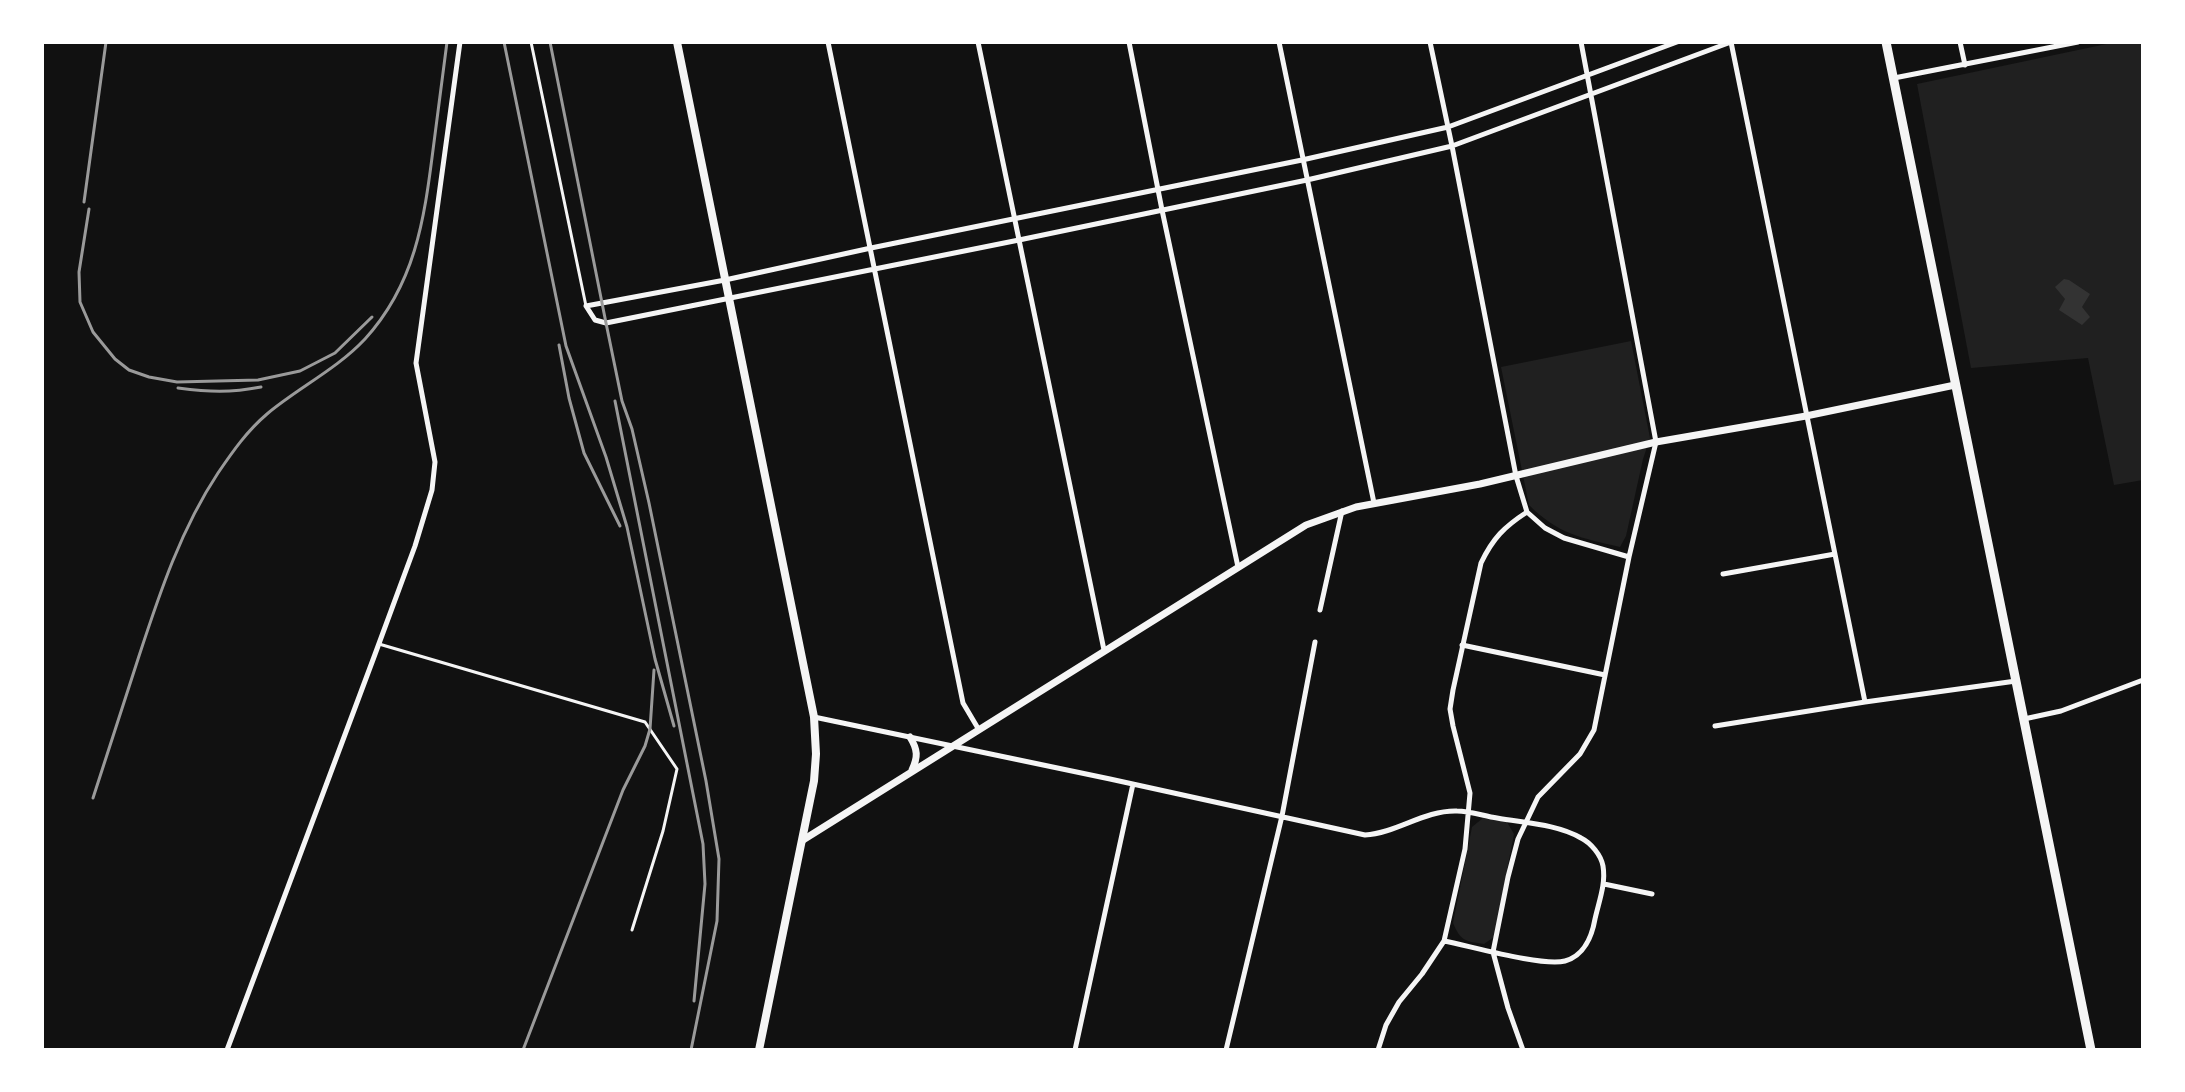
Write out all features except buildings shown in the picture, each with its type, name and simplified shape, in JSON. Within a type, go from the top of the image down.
[{"type":"highway","points":[[1886,42],[2091,1050]]},
{"type":"main road","points":[[676,42],[814,717],[815,768],[803,840],[759,1050]]},
{"type":"street","points":[[227,1050],[415,546],[435,475],[433,452],[416,363],[460,42]]},
{"type":"street","points":[[828,42],[963,703],[979,730]]},
{"type":"street","points":[[978,42],[1104,650]]},
{"type":"street","points":[[1129,42],[1162,210],[1238,567]]},
{"type":"street","points":[[1279,42],[1374,504]]},
{"type":"street","points":[[1430,42],[1516,476],[1527,512],[1545,528],[1564,538],[1629,557]]},
{"type":"street","points":[[1523,1050],[1508,1008],[1493,951],[1508,877],[1518,839],[1538,798],[1580,754],[1594,730],[1629,557],[1656,442],[1581,42]]},
{"type":"street","points":[[1677,42],[1448,127],[1302,160],[725,280],[586,306],[595,320],[606,323],[1307,180],[1452,146],[1731,42],[1865,702]]},
{"type":"street","points":[[1960,42],[1965,65]]},
{"type":"street","points":[[1894,78],[2078,42]]},
{"type":"street","points":[[803,840],[1306,525],[1342,511],[1516,476],[1656,442],[1806,416],[1955,385]]},
{"type":"street","points":[[1320,610],[1342,511]]},
{"type":"street","points":[[1378,1050],[1386,1025],[1399,1002],[1422,974],[1444,941],[1465,849],[1469,813],[1470,793],[1450,709],[1462,645],[1480,563],[1490,544],[1506,526],[1527,512]]},
{"type":"street","points":[[1724,574],[1835,554]]},
{"type":"street","points":[[1226,1050],[1282,816],[1315,642]]},
{"type":"street","points":[[1462,645],[1605,675]]},
{"type":"street","points":[[2024,719],[2061,711],[2143,680]]},
{"type":"street","points":[[1715,726],[2016,681]]},
{"type":"street","points":[[814,717],[1365,835],[1381,834],[1440,812],[1458,811],[1525,823],[1581,837],[1593,847],[1603,863],[1604,884],[1592,935],[1580,952],[1565,961],[1539,961],[1444,941]]},
{"type":"street","points":[[910,737],[917,753],[917,759],[910,772]]},
{"type":"street","points":[[1076,1050],[1133,784]]},
{"type":"street","points":[[1604,884],[1652,894]]},
{"type":"lane","points":[[531,42],[586,306]]},
{"type":"lane","points":[[379,644],[645,722],[677,769],[663,831],[632,930]]},
{"type":"shaded area","points":[[2116,42],[2143,42],[2143,480],[2114,485],[2088,358],[1971,368],[1917,84]]},
{"type":"shaded area","points":[[2064,279],[2090,294],[2082,307],[2090,317],[2082,325],[2059,310],[2065,299],[2055,287]]},
{"type":"shaded area","points":[[1631,341],[1650,438],[1643,459],[1626,536],[1620,547],[1560,529],[1529,505],[1501,367]]},
{"type":"shaded area","points":[[1483,818],[1507,822],[1514,834],[1494,937],[1484,944],[1465,940],[1453,923],[1472,827]]},
{"type":"railway","points":[[84,202],[106,42]]},
{"type":"railway","points":[[93,798],[163,585],[182,539],[205,494],[235,449],[260,421],[342,360],[365,339],[382,318],[406,274],[426,202],[447,42]]},
{"type":"railway","points":[[504,42],[566,346],[606,457],[627,527],[655,659],[674,726]]},
{"type":"railway","points":[[550,42],[622,401],[632,429],[649,503],[706,781],[719,859],[717,921],[691,1050]]},
{"type":"railway","points":[[89,209],[79,272],[80,302],[93,332],[115,359],[129,370],[149,377],[177,382],[258,380],[300,371],[335,353],[372,317]]},
{"type":"railway","points":[[559,345],[569,398],[584,453],[620,526]]},
{"type":"railway","points":[[178,388],[219,391],[261,387]]},
{"type":"railway","points":[[615,401],[703,844],[705,884],[694,1001]]},
{"type":"railway","points":[[523,1050],[623,790],[645,746],[650,729],[654,670]]}]
